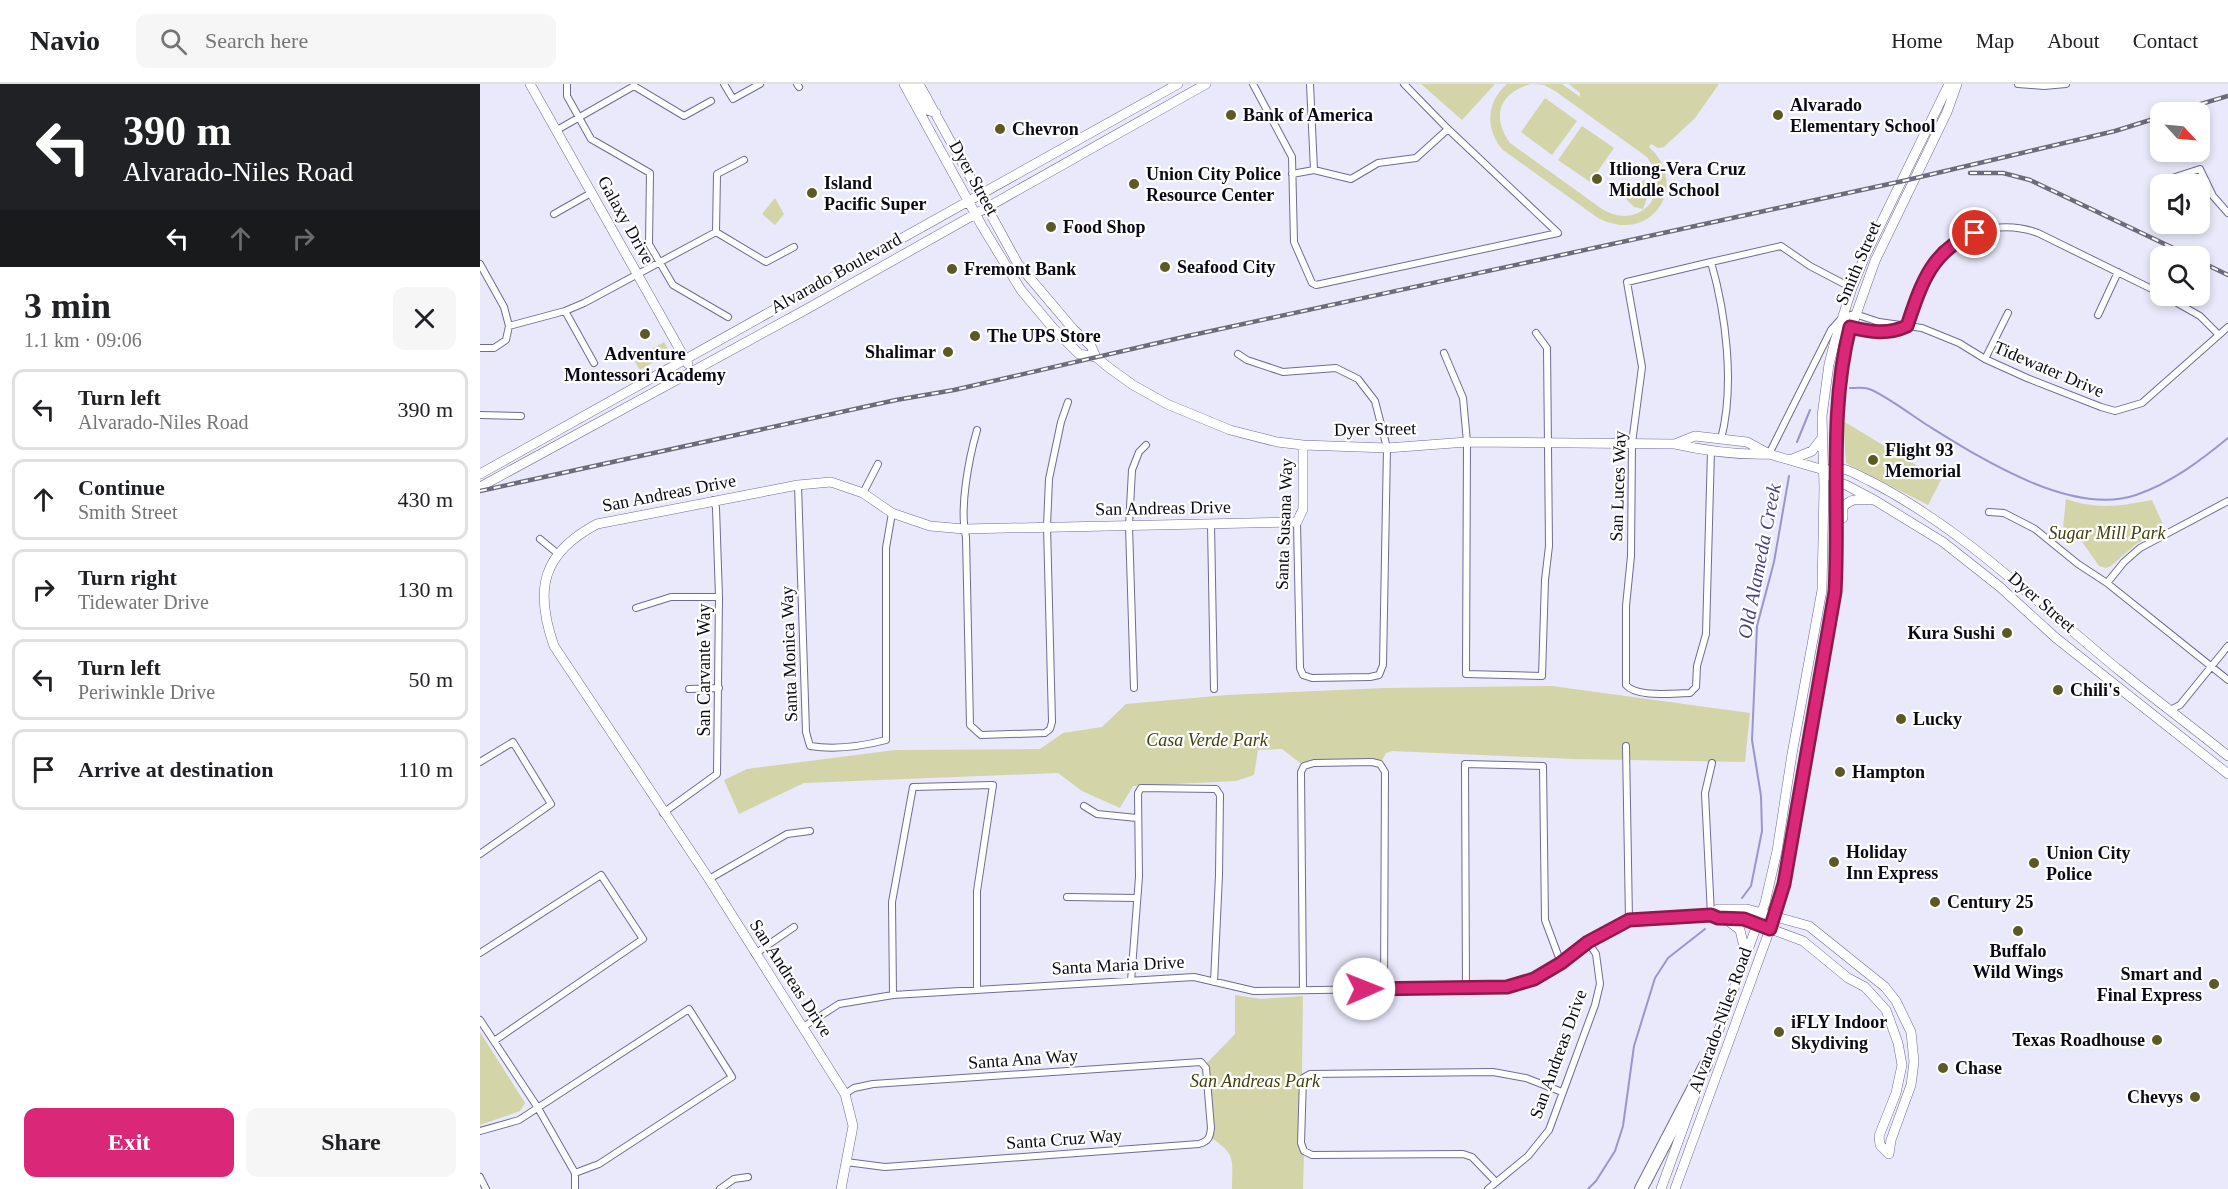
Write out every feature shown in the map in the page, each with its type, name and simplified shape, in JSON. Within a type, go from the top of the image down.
[{"type":"highway","points":[[1641,1189],[1706,1064]]},
{"type":"main road","name":"Galaxy Drive","points":[[530,84],[692,372]]},
{"type":"main road","name":"Dyer Street","points":[[904,84],[975,214],[1021,290],[1053,328],[1079,354],[1096,357],[1133,385],[1203,420],[1277,442],[1303,445],[1387,448],[1467,442],[1632,443],[1675,444],[1747,455],[1770,454]]},
{"type":"main road","points":[[911,84],[925,109],[936,113]]},
{"type":"main road","name":"Dyer Street","points":[[919,84],[1026,275],[1091,346],[1096,357]]},
{"type":"main road","name":"Alvarado Boulevard","points":[[480,474],[1178,84]]},
{"type":"main road","name":"Alvarado Boulevard","points":[[480,487],[692,372],[1206,84]]},
{"type":"main road","name":"Smith Street","points":[[1824,470],[1823,412],[1830,364],[1852,288],[1865,256],[1949,84]]},
{"type":"main road","name":"Smith Street","points":[[1837,468],[1836,419],[1841,367],[1850,327],[1875,261],[1947,112],[1957,84]]},
{"type":"main road","name":"Dyer Street","points":[[1675,444],[1695,436],[1747,442],[1770,454],[1790,460],[1824,470],[1837,468],[1861,476],[1894,493],[1942,524],[2006,574],[2105,658],[2228,756]]},
{"type":"main road","points":[[1790,460],[1812,451],[1823,437]]},
{"type":"main road","name":"Santa Susana Way","points":[[1297,522],[1303,509],[1303,445]]},
{"type":"main road","name":"Alvarado-Niles Road","points":[[1675,1189],[1775,917],[1784,884],[1835,592],[1837,468]]},
{"type":"main road","name":"Dyer Street","points":[[1824,470],[1837,482],[1876,501],[1943,542],[2000,587],[2056,638],[2228,774]]},
{"type":"main road","name":"Alvarado-Niles Road","points":[[1661,1189],[1769,887],[1822,590],[1824,470]]},
{"type":"main road","name":"San Andreas Drive","points":[[841,1189],[853,1126],[845,1094],[709,879],[554,646],[545,621],[543,599],[546,579],[557,553],[583,531],[597,524],[714,500],[798,485],[831,482],[863,493],[892,513],[930,526],[964,529],[1297,522]]},
{"type":"main road","points":[[1837,559],[1842,546],[1843,507],[1853,500],[1876,501]]},
{"type":"main road","points":[[2145,709],[2160,712],[2170,710]]},
{"type":"main road","name":"Santa Maria Drive","points":[[1718,909],[1747,909],[1809,926],[1885,987],[1904,1017],[1913,1046],[1913,1073],[1907,1098],[1891,1140],[1889,1154],[1880,1145],[1879,1136],[1896,1093],[1902,1065],[1892,1020],[1886,1010],[1864,987],[1848,978],[1803,941],[1744,919],[1711,915],[1718,909]]},
{"type":"main road","points":[[1724,918],[1740,930],[1746,952]]},
{"type":"street","points":[[567,84],[567,96],[591,139],[650,173],[650,244],[673,285],[728,317]]},
{"type":"street","points":[[724,84],[733,99],[760,84]]},
{"type":"street","points":[[1253,84],[1292,157],[1294,242],[1312,283],[1320,285],[1558,233],[1404,84]]},
{"type":"street","points":[[1310,84],[1314,170]]},
{"type":"street","points":[[2018,84],[2044,86],[2066,84]]},
{"type":"street","points":[[557,130],[634,85],[684,116],[711,101]]},
{"type":"street","points":[[1292,174],[1314,170],[1351,179],[1378,163],[1416,158],[1448,129]]},
{"type":"street","points":[[716,232],[717,174],[744,160]]},
{"type":"street","points":[[2185,174],[2200,169],[2202,174]]},
{"type":"street","points":[[2210,190],[2228,213]]},
{"type":"street","points":[[554,214],[591,193]]},
{"type":"street","points":[[1907,326],[1923,283],[1938,256],[1962,238],[1988,228],[2031,230],[2150,288]]},
{"type":"street","points":[[509,326],[565,311],[584,303],[716,232]]},
{"type":"street","points":[[716,232],[766,262],[794,247]]},
{"type":"street","points":[[1721,438],[1728,378],[1723,320],[1711,262],[1781,246],[1810,266],[1852,288]]},
{"type":"street","name":"San Luces Way","points":[[1711,262],[1627,282],[1641,367],[1632,443],[1631,556],[1626,606],[1626,685],[1630,691],[1690,693],[1696,687],[1697,666],[1706,634],[1712,450]]},
{"type":"street","points":[[480,264],[504,307],[509,326],[506,340],[500,345],[494,348],[480,348]]},
{"type":"street","points":[[2098,315],[2118,272]]},
{"type":"street","points":[[2182,306],[2200,316],[2219,335]]},
{"type":"street","points":[[565,311],[594,363]]},
{"type":"street","points":[[1985,359],[2008,313]]},
{"type":"street","points":[[1850,327],[1843,317],[1855,314]]},
{"type":"street","name":"Tidewater Drive","points":[[1855,314],[1879,322],[1922,328],[1959,343],[1985,359],[2101,408],[2115,411],[2142,403],[2228,327]]},
{"type":"street","name":"Smith Street","points":[[1770,454],[1831,330],[1843,317]]},
{"type":"street","name":"Tidewater Drive","points":[[1850,327],[1884,333],[1907,326]]},
{"type":"street","points":[[1444,354],[1463,398],[1467,442],[1466,674],[1542,676],[1545,580],[1549,546],[1547,348],[1536,333]]},
{"type":"street","points":[[1239,354],[1247,360],[1282,372],[1336,368],[1358,379],[1374,401],[1387,448]]},
{"type":"street","points":[[977,430],[965,486],[964,529],[970,725],[981,735],[1045,733],[1050,729],[1052,722],[1048,479],[1068,402]]},
{"type":"street","points":[[480,415],[521,416]]},
{"type":"street","points":[[1134,688],[1129,526],[1132,470],[1139,452],[1146,445]]},
{"type":"street","name":"Santa Susana Way","points":[[1297,522],[1300,668],[1304,675],[1312,678],[1379,675],[1383,665],[1387,448]]},
{"type":"street","points":[[863,493],[878,464]]},
{"type":"street","name":"Santa Monica Way","points":[[798,485],[806,732],[810,746],[870,744],[886,740],[886,548],[892,513]]},
{"type":"street","name":"San Carvante Way","points":[[663,813],[717,774],[719,597],[714,500]]},
{"type":"street","points":[[2107,583],[2124,562],[2140,548],[2228,501]]},
{"type":"street","points":[[1989,512],[2004,513],[2035,529],[2078,564],[2107,583],[2228,680]]},
{"type":"street","points":[[1211,524],[1214,689]]},
{"type":"street","points":[[540,539],[557,553]]},
{"type":"street","points":[[636,608],[671,597],[719,597]]},
{"type":"street","points":[[2170,710],[2180,705],[2228,646]]},
{"type":"street","points":[[689,689],[719,688]]},
{"type":"street","points":[[480,762],[513,742],[551,804],[480,854]]},
{"type":"street","points":[[1626,746],[1629,920]]},
{"type":"street","points":[[1303,990],[1301,772],[1304,766],[1314,763],[1372,762],[1380,764],[1385,772],[1384,989]]},
{"type":"street","points":[[1711,915],[1705,793],[1712,763]]},
{"type":"street","points":[[1466,987],[1465,764],[1543,766],[1545,920],[1561,963]]},
{"type":"street","points":[[893,995],[892,902],[913,787],[993,785],[977,891],[977,990]]},
{"type":"street","points":[[1131,981],[1139,877],[1138,792],[1141,788],[1216,789],[1220,795],[1214,982]]},
{"type":"street","points":[[1084,807],[1097,814],[1137,818]]},
{"type":"street","points":[[709,879],[787,834],[810,831]]},
{"type":"street","points":[[480,953],[601,875],[643,939],[494,1041]]},
{"type":"street","points":[[1067,897],[1137,898]]},
{"type":"street","name":"Santa Maria Drive","points":[[803,1027],[839,1005],[893,995],[1194,977],[1254,991],[1507,987],[1534,979],[1561,963],[1588,942],[1629,920],[1711,915]]},
{"type":"street","points":[[755,954],[794,927]]},
{"type":"street","name":"San Andreas Drive","points":[[1488,1189],[1527,1156],[1549,1130],[1595,1005],[1600,984],[1596,954],[1588,942]]},
{"type":"street","points":[[480,1131],[519,1120],[689,1009],[732,1077],[598,1164],[575,1173]]},
{"type":"street","points":[[480,1020],[538,1108],[575,1173],[575,1189]]},
{"type":"street","name":"Santa Ana Way","points":[[845,1094],[854,1088],[873,1084],[1201,1062],[1205,1065]]},
{"type":"street","name":"Santa Cruz Way","points":[[846,1162],[885,1167],[1199,1144],[1206,1142],[1210,1137],[1211,1128],[1205,1065]]},
{"type":"street","points":[[1496,1182],[1472,1157],[1463,1154],[1312,1155],[1304,1152],[1301,1143],[1304,1078],[1310,1074],[1493,1072],[1526,1078],[1562,1092]]},
{"type":"street","points":[[480,1177],[486,1189]]},
{"type":"street","points":[[720,1189],[734,1179],[748,1177]]},
{"type":"green space","points":[[1421,84],[1495,84],[1462,120]]},
{"type":"green space","points":[[1507,84],[1531,84],[1512,93],[1501,107],[1501,124],[1510,143],[1602,209],[1616,215],[1629,216],[1649,205],[1655,195],[1657,184],[1647,157],[1555,91],[1544,85],[1533,84],[1562,84],[1580,97],[1580,93],[1569,84],[1719,84],[1695,118],[1664,147],[1658,148],[1651,144],[1649,147],[1661,162],[1666,178],[1665,193],[1660,207],[1649,218],[1635,224],[1618,225],[1598,218],[1503,150],[1493,134],[1490,116],[1495,99]]},
{"type":"green space","points":[[1545,98],[1577,121],[1552,155],[1521,132]]},
{"type":"green space","points":[[1582,126],[1614,148],[1590,182],[1558,160]]},
{"type":"green space","points":[[1644,180],[1651,186],[1643,209],[1634,207],[1624,197]]},
{"type":"green space","points":[[775,198],[784,214],[775,225],[762,214]]},
{"type":"green space","points":[[664,342],[668,349],[666,355],[640,370],[635,362],[636,358]]},
{"type":"green space","points":[[1843,421],[1941,480],[1928,505],[1846,463]]},
{"type":"green space","name":"Sugar Mill Park","points":[[2066,499],[2099,506],[2152,500],[2165,529],[2136,544],[2111,566],[2106,568],[2099,566],[2075,532],[2063,527]]},
{"type":"green space","name":"Casa Verde Park","points":[[1552,686],[1750,713],[1745,762],[1573,759],[1392,751],[1386,753],[1380,764],[1304,766],[1282,749],[1258,750],[1254,775],[1236,781],[1133,786],[1120,808],[1082,791],[1058,773],[804,783],[739,814],[724,780],[747,769],[895,750],[1040,749],[1063,733],[1102,727],[1126,704],[1227,695],[1385,688]]},
{"type":"green space","name":"San Andreas Park","points":[[1235,995],[1261,999],[1303,996],[1301,1143],[1304,1151],[1303,1189],[1232,1189],[1232,1164],[1229,1153],[1210,1137],[1205,1065],[1235,1034]]},
{"type":"green space","points":[[480,1032],[525,1103],[520,1111],[480,1125]]},
{"type":"waterway","name":"Old Alameda Creek","points":[[1850,388],[1875,391],[1973,453],[2027,481],[2084,498],[2111,500],[2149,490],[2185,471],[2228,438]]},
{"type":"waterway","name":"Old Alameda Creek","points":[[1797,442],[1810,410]]},
{"type":"waterway","name":"Old Alameda Creek","points":[[1742,898],[1751,886],[1762,831],[1761,796],[1752,740],[1757,626],[1774,562],[1789,476]]},
{"type":"waterway","name":"Old Alameda Creek","points":[[1588,1189],[1596,1181],[1615,1151],[1623,1126],[1634,1046],[1655,978],[1668,958],[1705,929]]},
{"type":"railway","points":[[2208,102],[2228,96]]},
{"type":"railway","points":[[480,491],[896,400],[954,390],[1188,336],[1903,181],[2115,131],[2150,120]]},
{"type":"railway","points":[[1970,173],[2003,173],[2030,180],[2169,246]]},
{"type":"railway","points":[[2210,266],[2228,275]]},
{"type":"place","name":"Bank of America","points":[[1231,115]]},
{"type":"place","name":"Alvarado Elementary School","points":[[1778,115]]},
{"type":"place","name":"Chevron","points":[[1000,129]]},
{"type":"place","name":"Itliong-Vera Cruz Middle School","points":[[1597,179]]},
{"type":"place","name":"Union City Police Resource Center","points":[[1134,184]]},
{"type":"place","name":"Island Pacific Super","points":[[812,193]]},
{"type":"place","name":"Food Shop","points":[[1051,227]]},
{"type":"place","name":"Seafood City","points":[[1165,267]]},
{"type":"place","name":"Fremont Bank","points":[[952,269]]},
{"type":"place","name":"Adventure Montessori Academy","points":[[645,334]]},
{"type":"place","name":"The UPS Store","points":[[975,336]]},
{"type":"place","name":"Shalimar","points":[[948,352]]},
{"type":"place","name":"Flight 93 Memorial","points":[[1873,460]]},
{"type":"place","name":"Kura Sushi","points":[[2007,633]]},
{"type":"place","name":"Chili's","points":[[2058,690]]},
{"type":"place","name":"Lucky","points":[[1901,719]]},
{"type":"place","name":"Hampton","points":[[1840,772]]},
{"type":"place","name":"Holiday Inn Express","points":[[1834,862]]},
{"type":"place","name":"Union City Police","points":[[2034,863]]},
{"type":"place","name":"Century 25","points":[[1935,902]]},
{"type":"place","name":"Buffalo Wild Wings","points":[[2018,931]]},
{"type":"place","name":"Smart and Final Express","points":[[2214,984]]},
{"type":"place","name":"iFLY Indoor Skydiving","points":[[1779,1032]]},
{"type":"place","name":"Texas Roadhouse","points":[[2157,1040]]},
{"type":"place","name":"Chase","points":[[1943,1068]]},
{"type":"place","name":"Chevys","points":[[2195,1097]]},
{"type":"route","points":[[1364,989],[1507,987],[1534,979],[1561,963],[1588,942],[1629,920],[1711,915],[1718,918],[1744,919],[1770,929],[1784,884],[1835,592],[1837,559],[1836,419],[1841,367],[1850,327],[1884,333],[1907,326],[1923,283],[1938,256],[1962,238],[1975,233]]}]
